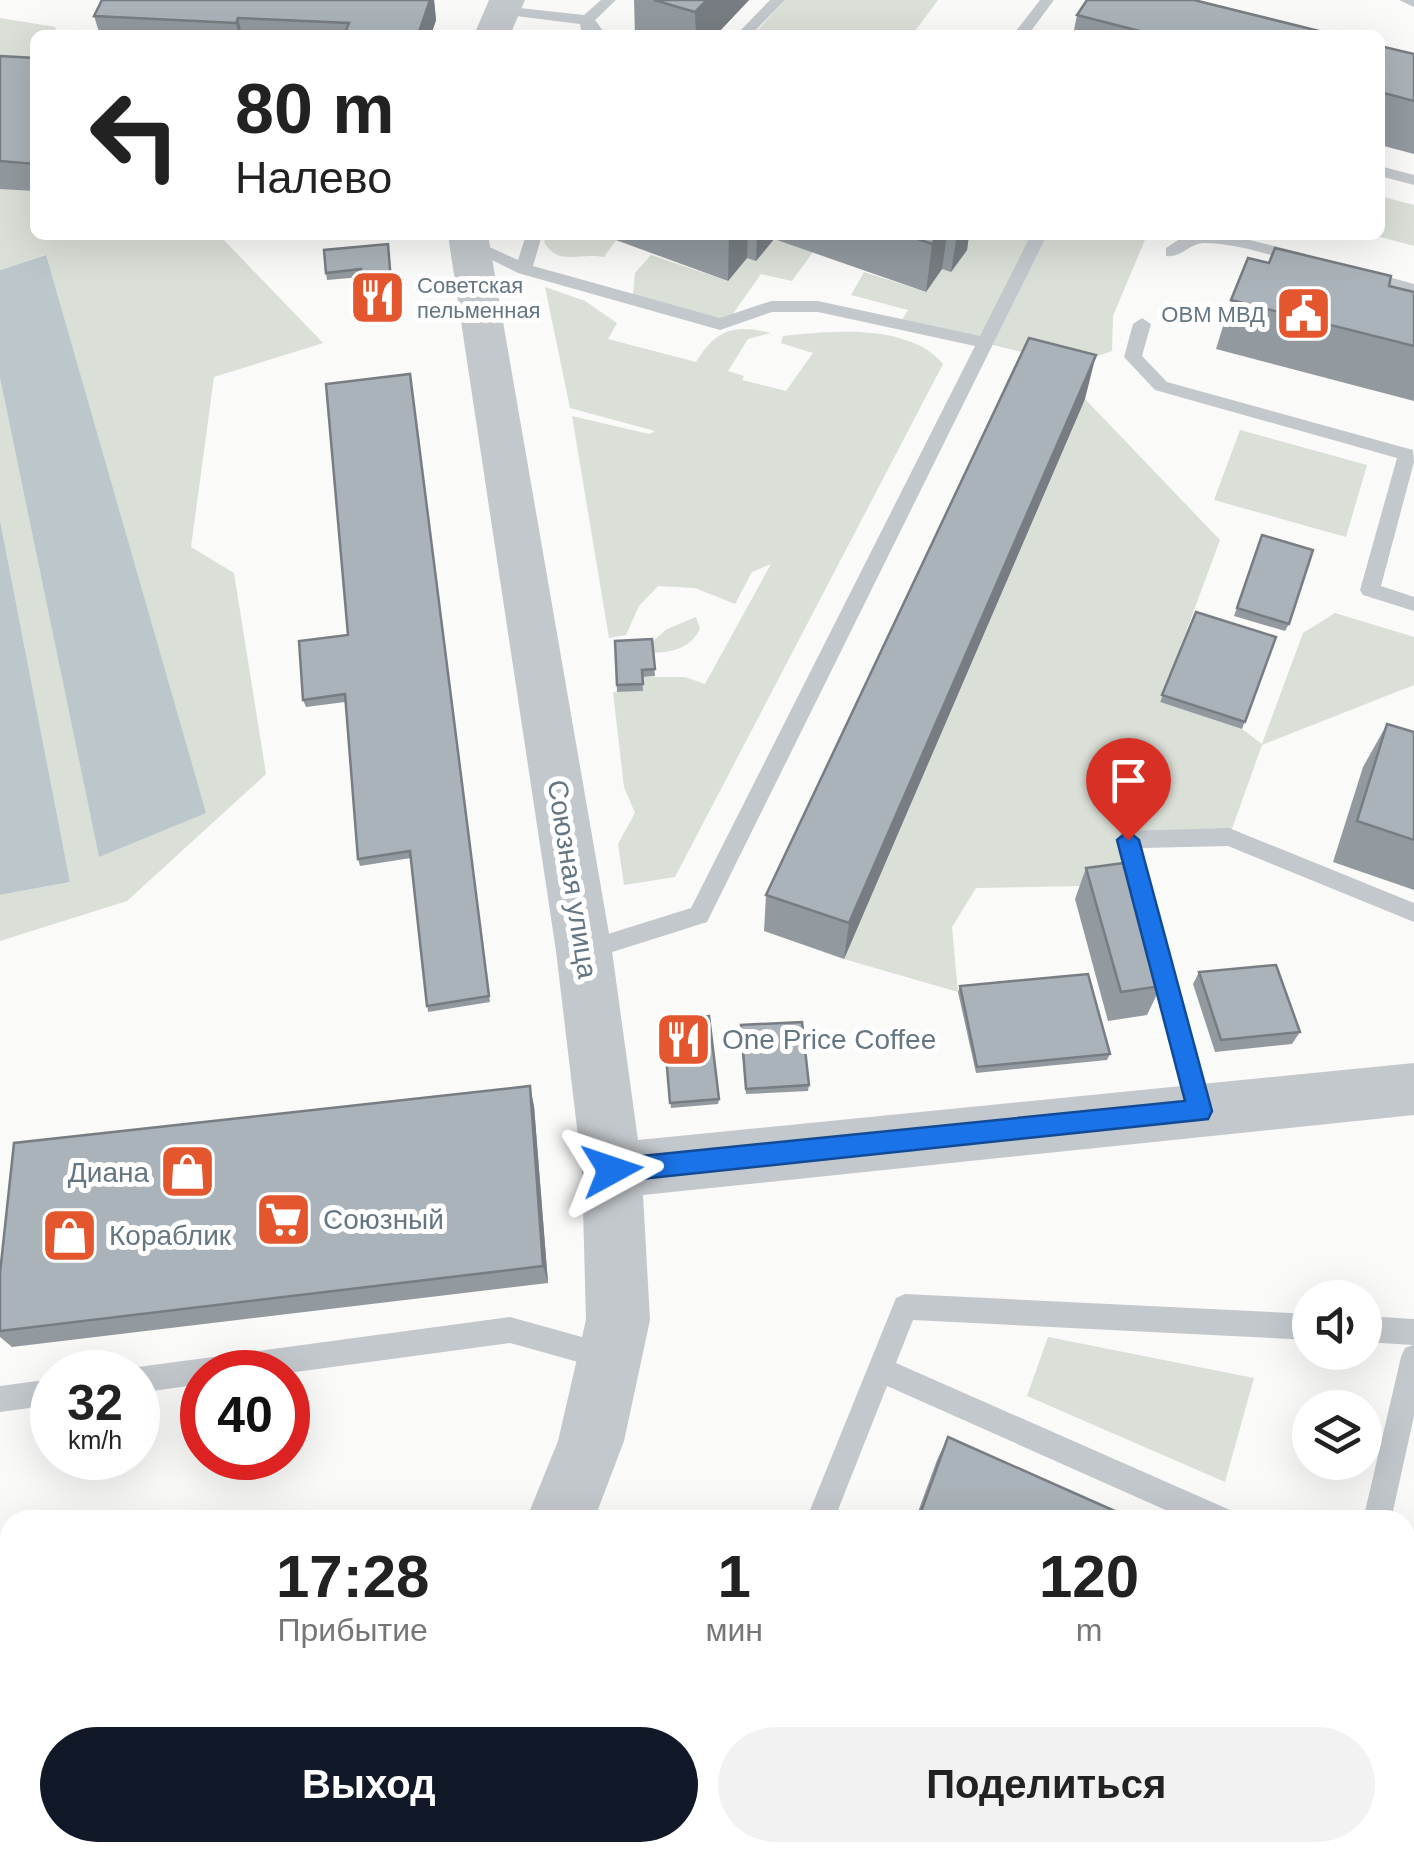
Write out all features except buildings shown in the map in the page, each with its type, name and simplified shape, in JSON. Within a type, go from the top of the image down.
[{"type":"street","name":"Союзная улица","points":[[469,240],[584,951],[612,1170],[618,1320],[591,1441],[564,1510]]},
{"type":"street","points":[[612,1170],[1414,1089]]},
{"type":"lane","points":[[500,15],[587,28],[609,0]]},
{"type":"lane","points":[[749,30],[778,0]]},
{"type":"lane","points":[[1024,30],[1046,0]]},
{"type":"lane","points":[[1406,0],[1414,3]]},
{"type":"lane","points":[[1385,173],[1414,180]]},
{"type":"lane","points":[[469,240],[524,269],[720,324],[744,320],[770,307],[826,308],[986,342]]},
{"type":"lane","points":[[524,269],[533,240]]},
{"type":"lane","points":[[584,951],[700,914],[1037,240]]},
{"type":"lane","points":[[1172,252],[1190,240]]},
{"type":"lane","points":[[1228,240],[1314,261]]},
{"type":"lane","points":[[1348,271],[1414,289]]},
{"type":"lane","points":[[1142,324],[1133,357],[1161,386],[1408,454],[1370,590],[1414,604]]},
{"type":"lane","points":[[1200,1111],[1128,840],[1229,837],[1414,912]]},
{"type":"lane","points":[[824,1510],[905,1307],[1292,1326]]},
{"type":"lane","points":[[160,1377],[510,1330],[611,1358]]},
{"type":"lane","points":[[1382,1331],[1414,1332]]},
{"type":"lane","points":[[1379,1510],[1414,1357]]},
{"type":"lane","points":[[878,1369],[1197,1510]]},
{"type":"lane","points":[[0,1399],[30,1395]]},
{"type":"shaded area","points":[[785,0],[938,0],[916,30],[758,30]]},
{"type":"shaded area","points":[[0,18],[56,27],[30,30],[30,240],[224,240],[323,343],[214,377],[191,547],[234,573],[266,774],[127,901],[0,941],[0,895],[70,882],[0,520],[0,378],[99,856],[45,255],[0,270]]},
{"type":"shaded area","points":[[1385,197],[1414,205],[1414,246],[1385,238]]},
{"type":"shaded area","points":[[616,240],[604,257],[563,256],[544,242]]},
{"type":"shaded area","points":[[773,240],[813,252],[792,281],[761,274],[732,315],[724,319],[633,295],[635,273],[651,255],[728,281],[747,258]]},
{"type":"shaded area","points":[[922,240],[1145,240],[1113,316],[1112,351],[1073,364],[900,323],[908,310],[851,295],[864,272],[926,292],[942,269]]},
{"type":"shaded area","points":[[46,255],[206,813],[99,857],[0,378],[0,270]]},
{"type":"shaded area","points":[[545,287],[585,301],[617,323],[608,339],[696,362],[711,342],[727,332],[746,329],[771,333],[748,339],[728,371],[744,376],[742,380],[786,391],[813,353],[781,343],[783,336],[846,332],[890,336],[928,351],[943,364],[675,877],[624,885],[618,844],[635,813],[624,787],[613,692],[642,691],[642,677],[685,677],[705,684],[771,564],[752,572],[735,604],[695,588],[658,586],[639,606],[626,635],[609,638],[572,416],[649,434],[655,431],[570,408]]},
{"type":"shaded area","points":[[1085,399],[1220,540],[1160,702],[1242,729],[1262,744],[1303,633],[1335,613],[1414,637],[1414,685],[1262,745],[1229,837],[1128,840],[1140,885],[976,888],[952,927],[958,992],[844,959]]},
{"type":"shaded area","points":[[1240,430],[1367,465],[1346,537],[1214,500]]},
{"type":"shaded area","points":[[0,520],[70,882],[0,895]]},
{"type":"shaded area","points":[[696,617],[700,629],[691,641],[674,650],[653,653],[653,641],[667,629]]},
{"type":"shaded area","points":[[1048,1337],[1254,1378],[1225,1482],[1027,1396]]},
{"type":"place","name":"Советская пельменная","points":[[378,298]]},
{"type":"place","name":"ОВМ МВД","points":[[1304,314]]},
{"type":"place","name":"One Price Coffee","points":[[683,1039]]},
{"type":"place","name":"Диана","points":[[188,1172]]},
{"type":"place","name":"Союзный","points":[[284,1219]]},
{"type":"place","name":"Кораблик","points":[[70,1235]]},
{"type":"route","points":[[612,1170],[732,1161],[1200,1111],[1128,840]]}]
